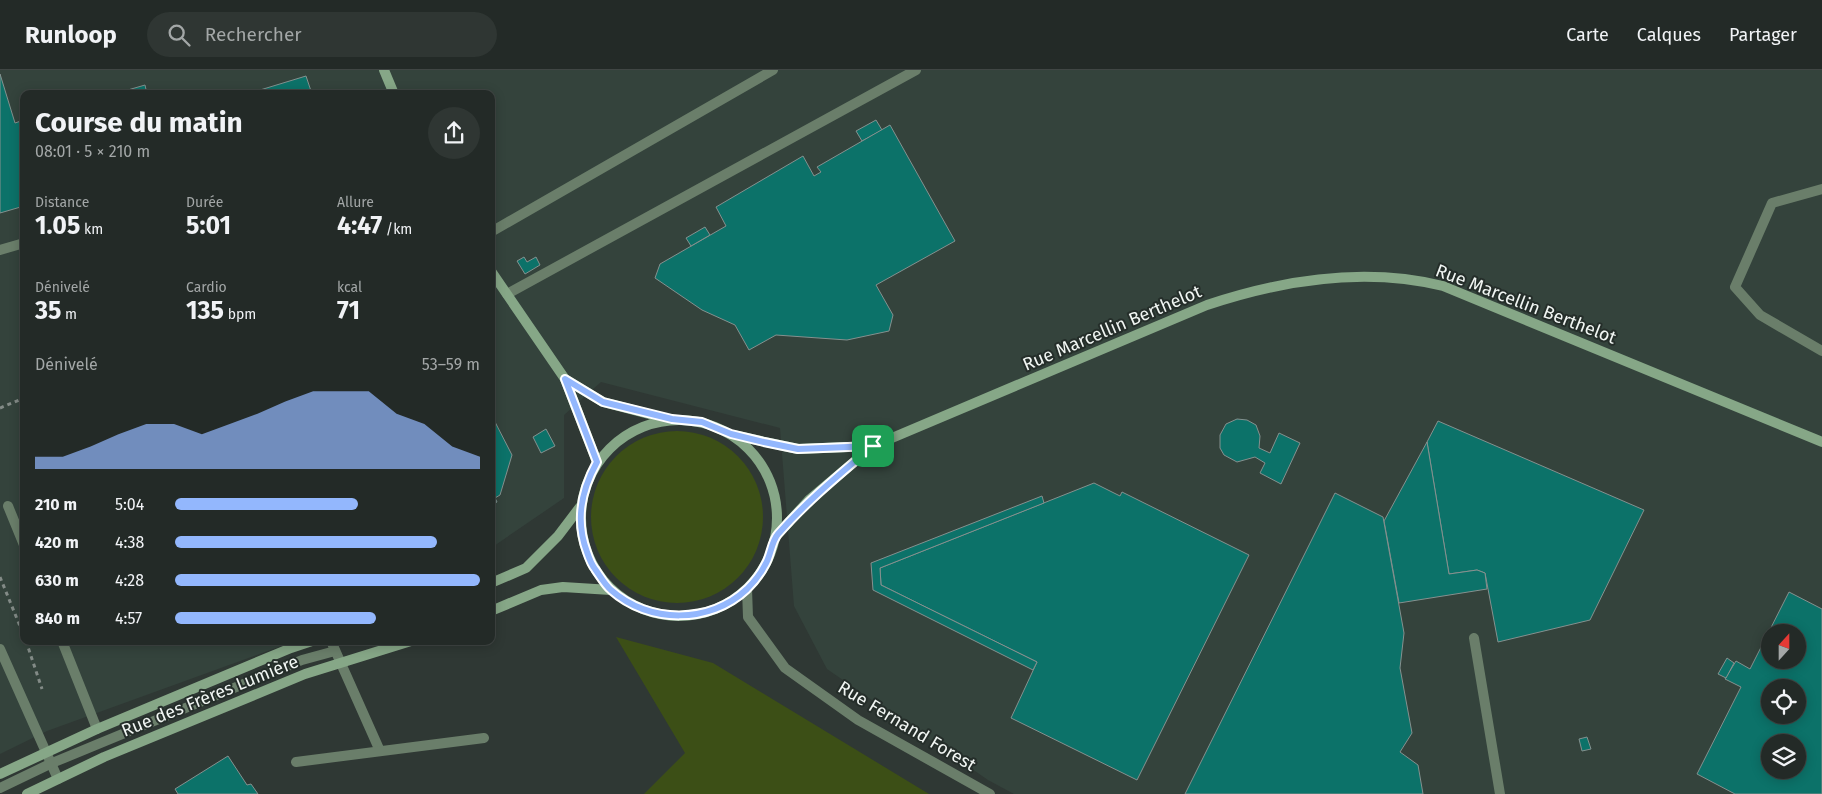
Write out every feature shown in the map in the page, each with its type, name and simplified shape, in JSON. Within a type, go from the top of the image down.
[{"type":"main road","points":[[384,70],[392,90]]},
{"type":"main road","points":[[495,276],[565,379],[597,462]]},
{"type":"main road","name":"Rue Marcellin Berthelot","points":[[776,536],[810,499],[873,446],[1198,309],[1236,296],[1334,278],[1391,276],[1443,286],[1822,442]]},
{"type":"main road","points":[[565,379],[603,402],[672,419],[702,422],[731,434],[753,453],[769,478],[776,506],[776,536],[766,565],[747,589],[723,606],[694,615],[664,616],[636,607],[611,590],[592,566],[582,537],[580,507],[586,483],[597,462],[617,440],[643,426],[672,419]]},
{"type":"main road","name":"Rue Marcellin Berthelot","points":[[731,434],[798,449],[873,446]]},
{"type":"main road","points":[[495,581],[526,568],[558,536],[580,507]]},
{"type":"main road","points":[[495,609],[541,590],[563,587],[611,590]]},
{"type":"main road","name":"Rue des Frères Lumière","points":[[0,774],[97,729],[300,645]]},
{"type":"main road","name":"Rue des Frères Lumière","points":[[27,794],[104,757],[296,677],[398,645]]},
{"type":"street","points":[[495,230],[773,70]]},
{"type":"street","points":[[507,294],[916,70]]},
{"type":"street","points":[[1822,189],[1772,203],[1735,287],[1760,315],[1822,351]]},
{"type":"street","points":[[0,250],[20,244]]},
{"type":"street","points":[[8,506],[20,535]]},
{"type":"street","name":"Rue Fernand Forest","points":[[747,589],[748,617],[785,668],[858,720],[990,794]]},
{"type":"street","points":[[1474,638],[1500,794]]},
{"type":"street","points":[[64,645],[97,729]]},
{"type":"street","points":[[0,788],[52,763],[333,646],[380,751]]},
{"type":"street","points":[[0,649],[58,779]]},
{"type":"street","points":[[296,762],[484,738]]},
{"type":"path","points":[[0,408],[20,400]]},
{"type":"path","points":[[0,577],[20,626]]},
{"type":"path","points":[[27,645],[42,690]]},
{"type":"shaded area","points":[[0,70],[1822,70],[1822,794],[1014,794],[988,780],[827,669],[794,606],[780,428],[601,382],[564,415],[564,498],[495,545],[495,90],[20,90],[20,645],[284,645],[47,731],[0,754]]},
{"type":"green space","points":[[685,431],[702,434],[718,441],[732,450],[744,462],[760,492],[763,517],[762,534],[757,550],[744,572],[732,584],[702,600],[669,603],[652,600],[636,593],[622,584],[610,572],[594,542],[591,509],[594,492],[601,476],[610,462],[622,450],[652,434]]},
{"type":"green space","points":[[616,637],[713,663],[929,794],[644,794],[685,753]]},
{"type":"building","points":[[0,74],[15,123],[20,121],[20,207],[0,213]]},
{"type":"building","points":[[306,76],[311,90],[260,90]]},
{"type":"building","points":[[145,85],[146,90],[128,90]]},
{"type":"building","points":[[876,120],[882,130],[862,141],[856,131]]},
{"type":"building","points":[[890,125],[955,241],[876,285],[893,315],[889,331],[847,340],[776,335],[749,350],[735,325],[702,310],[655,278],[660,264],[726,226],[716,207],[803,156],[814,176],[821,172],[817,167]]},
{"type":"building","points":[[705,227],[710,235],[691,246],[686,238]]},
{"type":"building","points":[[524,257],[527,262],[536,257],[540,265],[525,274],[517,261]]},
{"type":"building","points":[[1237,419],[1247,420],[1256,425],[1260,436],[1259,448],[1270,453],[1279,433],[1300,443],[1281,484],[1260,473],[1265,463],[1255,457],[1237,462],[1224,455],[1220,448],[1220,435],[1226,424]]},
{"type":"building","points":[[1438,421],[1644,510],[1590,620],[1498,642],[1485,573],[1477,570],[1449,574],[1427,442]]},
{"type":"building","points":[[495,422],[512,455],[500,495],[495,498]]},
{"type":"building","points":[[546,429],[555,446],[541,453],[533,437]]},
{"type":"building","points":[[1427,442],[1449,574],[1477,570],[1485,573],[1487,589],[1399,603],[1384,521]]},
{"type":"building","points":[[1094,483],[1120,496],[1122,492],[1249,555],[1137,780],[1011,718],[1037,662],[881,585],[880,568]]},
{"type":"building","points":[[1335,493],[1383,517],[1404,633],[1400,668],[1412,733],[1400,752],[1418,765],[1423,794],[1185,794]]},
{"type":"building","points":[[1042,496],[1044,503],[880,568],[881,585],[1037,662],[1033,670],[873,590],[871,563]]},
{"type":"building","points":[[1789,592],[1822,609],[1822,794],[1735,794],[1697,774],[1741,687],[1725,679],[1736,661],[1750,669],[1761,647],[1761,669],[1806,669],[1806,624],[1773,624]]},
{"type":"building","points":[[1727,658],[1734,663],[1726,678],[1718,674]]},
{"type":"building","points":[[1587,737],[1591,749],[1582,751],[1579,739]]},
{"type":"building","points":[[228,756],[247,785],[251,784],[258,794],[178,794],[175,789]]},
{"type":"route","points":[[565,379],[603,402],[672,419],[702,422],[731,434],[764,442],[798,449],[873,446],[810,499],[776,536],[766,565],[747,589],[723,606],[694,615],[664,616],[636,607],[611,590],[592,566],[582,537],[580,507],[586,483],[597,462],[565,379]]}]
